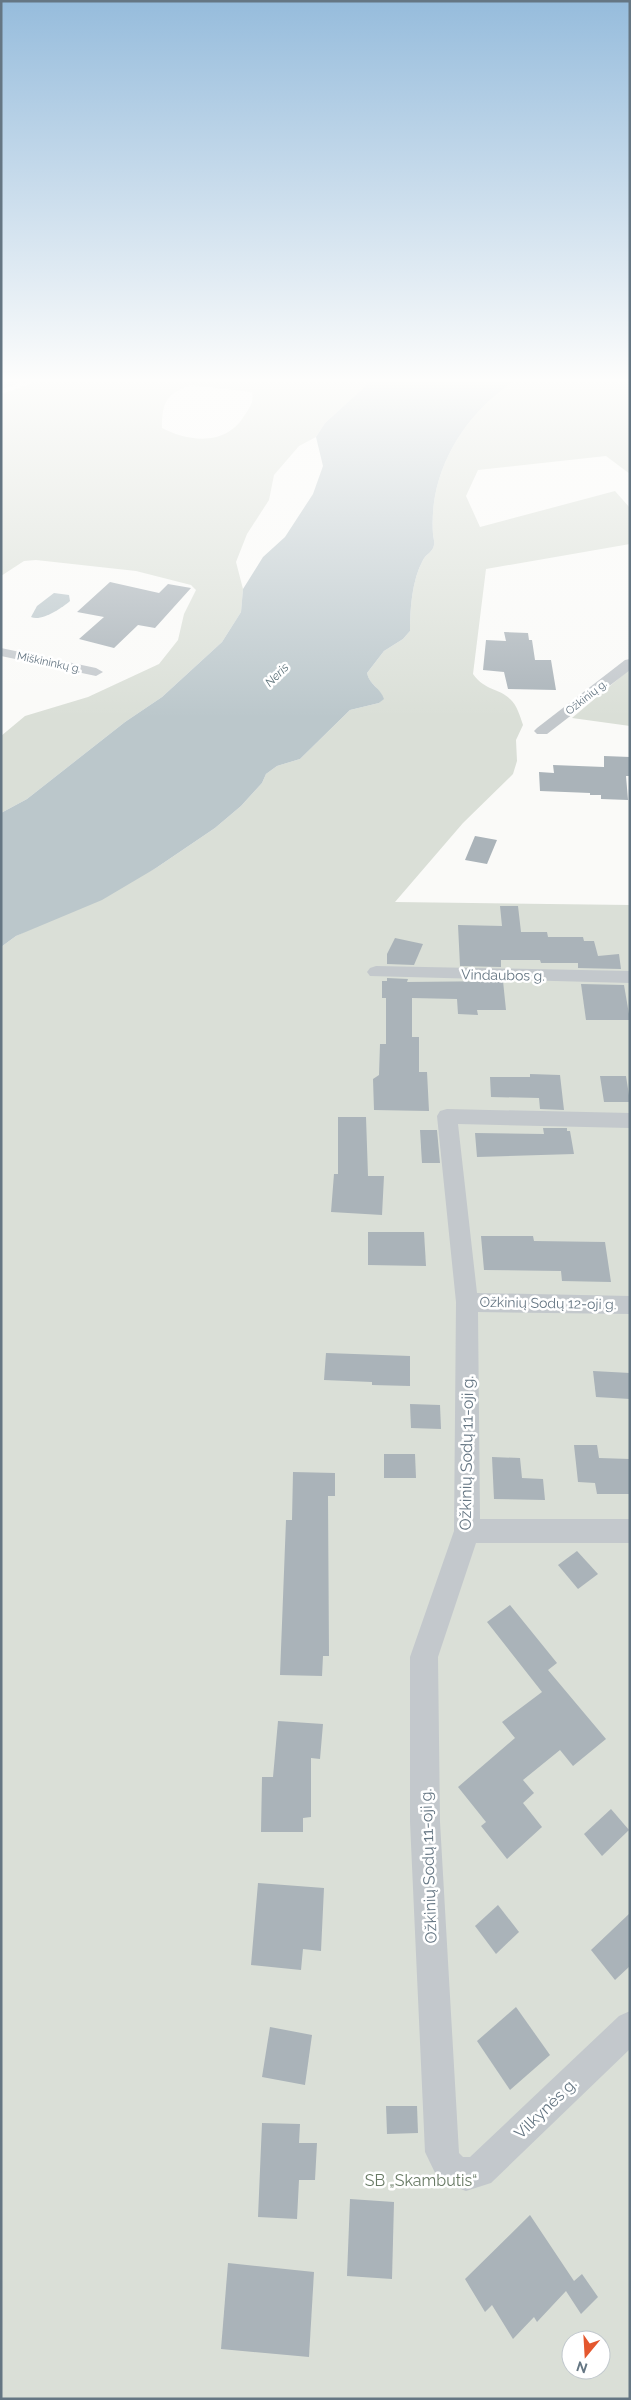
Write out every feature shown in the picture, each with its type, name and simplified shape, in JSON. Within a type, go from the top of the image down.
[{"type":"street","name":"Miškininkų g.","points":[[1,652],[96,672]]},
{"type":"street","name":"Ožkinių g.","points":[[542,732],[630,663]]},
{"type":"street","name":"Vindaubos g.","points":[[376,972],[630,977]]},
{"type":"street","name":"Ožkinių Sodų 11-oji g.","points":[[455,2172],[446,2163],[442,2152],[425,1822],[424,1657],[467,1531],[467,1302],[447,1116],[630,1121]]},
{"type":"street","name":"Ožkinių Sodų 12-oji g.","points":[[467,1302],[630,1305]]},
{"type":"street","points":[[467,1531],[630,1531]]},
{"type":"street","name":"Vilkynės g.","points":[[455,2172],[468,2176],[479,2171],[630,2026]]},
{"type":"green space","points":[[1,494],[270,494],[269,500],[247,534],[236,562],[243,589],[241,612],[222,642],[162,697],[125,722],[27,799],[1,813],[1,736],[25,716],[88,697],[159,664],[178,640],[184,614],[196,590],[191,585],[136,571],[36,560],[24,561],[1,576]]},
{"type":"green space","name":"SB „Skambutis“","points":[[435,494],[467,494],[466,496],[480,527],[604,494],[618,494],[630,508],[630,544],[486,569],[473,674],[482,684],[506,695],[516,707],[523,725],[516,740],[517,761],[513,774],[463,823],[395,902],[630,905],[630,2399],[1,2399],[1,947],[16,936],[156,868],[215,828],[241,806],[262,783],[266,774],[277,766],[300,759],[350,710],[379,703],[383,699],[380,692],[370,681],[367,673],[384,651],[403,639],[410,631],[411,604],[416,576],[423,560],[434,545],[433,515]]},
{"type":"green space","points":[[630,669],[630,726],[572,718]]},
{"type":"water","name":"Neris","points":[[313,494],[435,494],[433,515],[434,545],[423,560],[416,576],[411,604],[410,631],[403,639],[384,651],[367,673],[370,681],[384,699],[379,703],[350,710],[300,759],[277,766],[266,774],[262,783],[241,806],[215,828],[156,868],[102,900],[16,936],[1,947],[1,813],[27,799],[125,722],[162,697],[222,642],[241,612],[243,589],[263,557],[285,537]]},
{"type":"water","points":[[54,593],[69,595],[70,601],[46,616],[40,618],[31,617],[37,606]]},
{"type":"building","points":[[110,582],[159,593],[168,584],[191,588],[155,628],[138,625],[114,648],[79,639],[104,617],[77,612]]},
{"type":"building","points":[[504,632],[528,633],[529,640],[532,640],[535,660],[551,660],[556,690],[508,689],[504,672],[483,670],[486,640],[506,641]]},
{"type":"building","points":[[604,756],[630,757],[630,776],[626,776],[628,800],[601,799],[601,795],[590,795],[590,793],[540,791],[539,772],[554,773],[553,765],[604,767]]},
{"type":"building","points":[[475,836],[497,840],[487,864],[465,860]]},
{"type":"building","points":[[500,906],[518,906],[521,932],[547,932],[548,937],[583,937],[584,941],[594,941],[598,956],[619,954],[621,969],[578,968],[578,963],[541,963],[540,960],[501,960],[501,967],[460,966],[458,925],[502,926]]},
{"type":"building","points":[[395,938],[423,944],[414,965],[387,964],[387,954]]},
{"type":"building","points":[[387,978],[408,979],[407,982],[503,981],[506,1010],[477,1010],[478,1015],[458,1014],[457,999],[412,998],[412,1037],[419,1037],[419,1072],[427,1072],[429,1111],[374,1110],[373,1079],[379,1075],[380,1044],[386,1044],[386,998],[382,998],[382,981],[387,981]]},
{"type":"building","points":[[581,984],[624,985],[630,1020],[586,1020]]},
{"type":"building","points":[[530,1074],[560,1075],[564,1110],[540,1109],[539,1098],[491,1097],[490,1077],[530,1077]]},
{"type":"building","points":[[600,1076],[626,1076],[630,1102],[604,1102]]},
{"type":"building","points":[[338,1117],[366,1117],[368,1176],[384,1176],[382,1215],[331,1212],[334,1174],[338,1174]]},
{"type":"building","points":[[543,1128],[567,1128],[567,1131],[570,1131],[574,1154],[477,1157],[475,1133],[544,1134]]},
{"type":"building","points":[[420,1130],[437,1130],[440,1163],[422,1163]]},
{"type":"building","points":[[368,1232],[424,1232],[426,1266],[368,1265]]},
{"type":"building","points":[[481,1236],[533,1236],[534,1241],[605,1242],[611,1282],[562,1281],[561,1271],[484,1270]]},
{"type":"building","points":[[326,1353],[410,1356],[410,1386],[372,1385],[372,1382],[324,1380]]},
{"type":"building","points":[[593,1371],[630,1373],[630,1399],[596,1397]]},
{"type":"building","points":[[410,1404],[440,1405],[441,1429],[411,1428]]},
{"type":"building","points":[[574,1445],[597,1445],[599,1458],[630,1459],[630,1494],[597,1494],[595,1483],[578,1482]]},
{"type":"building","points":[[384,1454],[415,1454],[416,1478],[384,1478]]},
{"type":"building","points":[[492,1457],[520,1458],[522,1478],[543,1479],[545,1500],[494,1499]]},
{"type":"building","points":[[293,1472],[335,1473],[335,1496],[328,1496],[329,1656],[323,1656],[322,1676],[280,1675],[286,1520],[292,1520]]},
{"type":"building","points":[[577,1551],[598,1574],[578,1589],[558,1565]]},
{"type":"building","points":[[510,1605],[557,1663],[548,1670],[606,1739],[573,1766],[560,1750],[523,1780],[534,1793],[523,1803],[542,1827],[507,1859],[481,1826],[486,1822],[458,1787],[515,1738],[502,1722],[542,1692],[487,1622]]},
{"type":"building","points":[[278,1721],[323,1724],[320,1759],[311,1758],[311,1817],[303,1818],[303,1832],[261,1832],[262,1777],[273,1777]]},
{"type":"building","points":[[611,1809],[629,1830],[602,1856],[584,1834]]},
{"type":"building","points":[[258,1883],[324,1888],[321,1951],[303,1949],[301,1970],[251,1965]]},
{"type":"building","points":[[498,1905],[519,1932],[496,1954],[475,1926]]},
{"type":"building","points":[[630,1913],[630,1966],[615,1980],[591,1950]]},
{"type":"building","points":[[516,2007],[550,2055],[510,2090],[477,2041]]},
{"type":"building","points":[[270,2027],[312,2035],[305,2085],[262,2077]]},
{"type":"building","points":[[386,2106],[417,2106],[418,2133],[387,2134]]},
{"type":"building","points":[[262,2123],[300,2124],[299,2143],[317,2143],[315,2180],[299,2180],[297,2219],[258,2217]]},
{"type":"building","points":[[350,2199],[394,2202],[392,2279],[347,2276]]},
{"type":"building","points":[[530,2215],[574,2281],[582,2274],[598,2297],[581,2314],[566,2291],[537,2322],[534,2317],[513,2339],[492,2305],[485,2312],[465,2279]]},
{"type":"building","points":[[228,2263],[314,2272],[309,2357],[221,2349]]}]
